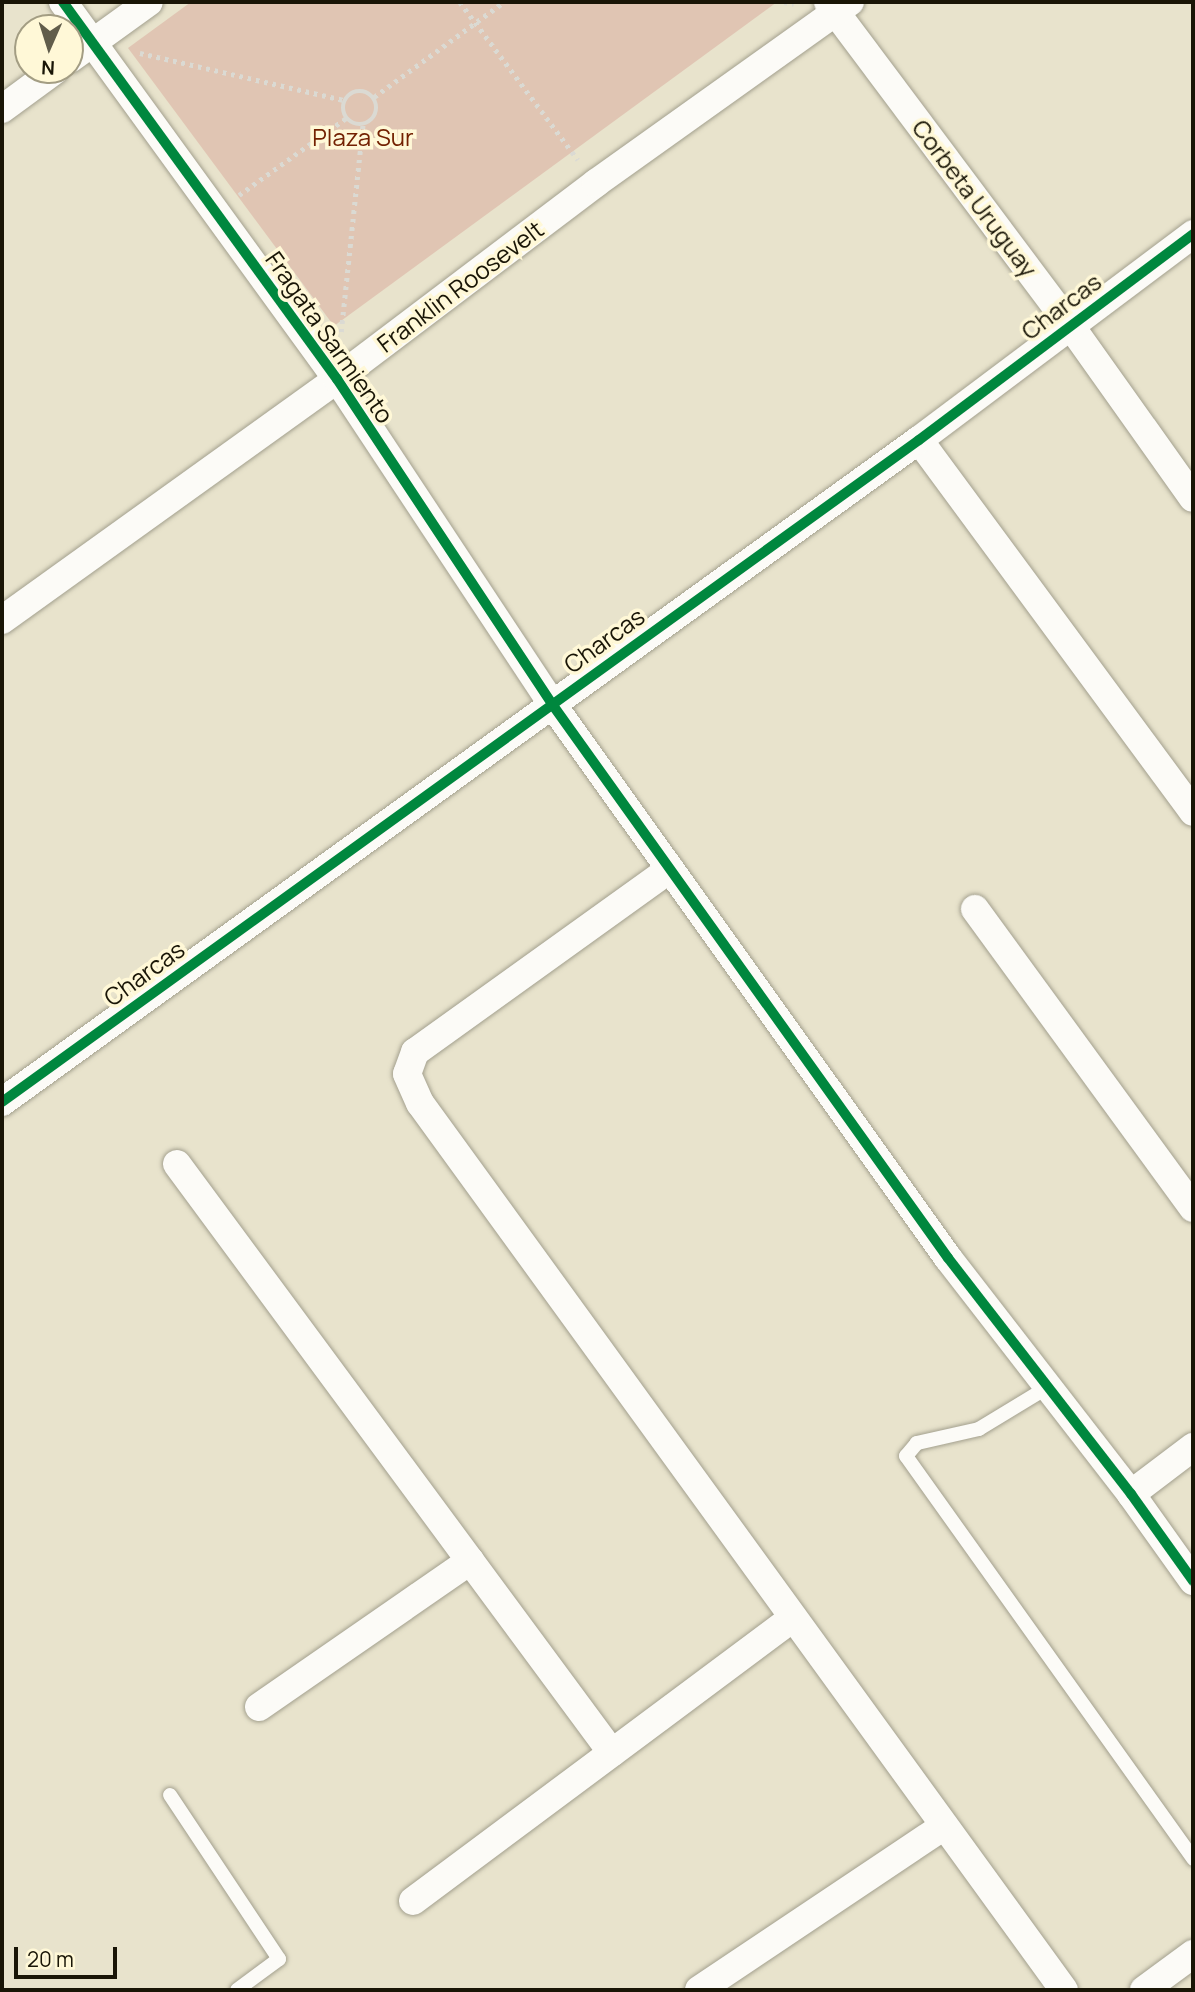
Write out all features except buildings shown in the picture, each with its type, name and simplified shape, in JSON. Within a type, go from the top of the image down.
[{"type":"street","name":"Fragata Sarmiento","points":[[63,2],[337,379],[552,704],[948,1258],[1131,1494],[1193,1581]]},
{"type":"street","points":[[84,48],[149,2]]},
{"type":"street","name":"Franklin Roosevelt","points":[[2,620],[337,379],[596,183],[838,5]]},
{"type":"street","name":"Corbeta Uruguay","points":[[838,5],[1193,498]]},
{"type":"street","points":[[2,109],[36,84]]},
{"type":"street","name":"Charcas","points":[[2,1102],[919,440],[1193,234]]},
{"type":"street","points":[[919,440],[1193,812]]},
{"type":"street","points":[[670,869],[415,1052],[407,1074],[420,1103],[1064,1990]]},
{"type":"street","points":[[975,909],[1193,1208]]},
{"type":"street","points":[[177,1164],[611,1753]]},
{"type":"street","points":[[1131,1494],[1193,1447]]},
{"type":"street","points":[[259,1707],[470,1561]]},
{"type":"street","points":[[413,1901],[793,1618]]},
{"type":"street","points":[[699,1990],[944,1826]]},
{"type":"street","points":[[1144,1990],[1193,1954]]},
{"type":"lane","points":[[1048,1387],[979,1429],[917,1443],[906,1456],[1193,1860]]},
{"type":"lane","points":[[170,1795],[279,1959],[237,1990]]},
{"type":"path","points":[[460,2],[596,183]]},
{"type":"path","points":[[374,97],[504,2]]},
{"type":"path","points":[[92,42],[344,100],[358,91],[374,97]]},
{"type":"path","points":[[344,100],[346,118],[353,123],[363,124],[376,114],[374,97]]},
{"type":"path","points":[[216,212],[346,118]]},
{"type":"path","points":[[337,379],[363,124]]},
{"type":"green space","name":"Plaza Sur","points":[[191,2],[777,2],[334,326],[128,48]]},
{"type":"cycle path","points":[[63,2],[337,379],[552,704],[948,1258],[1131,1494],[1193,1581]]},
{"type":"cycle path","points":[[2,1102],[919,440],[1193,234]]}]
